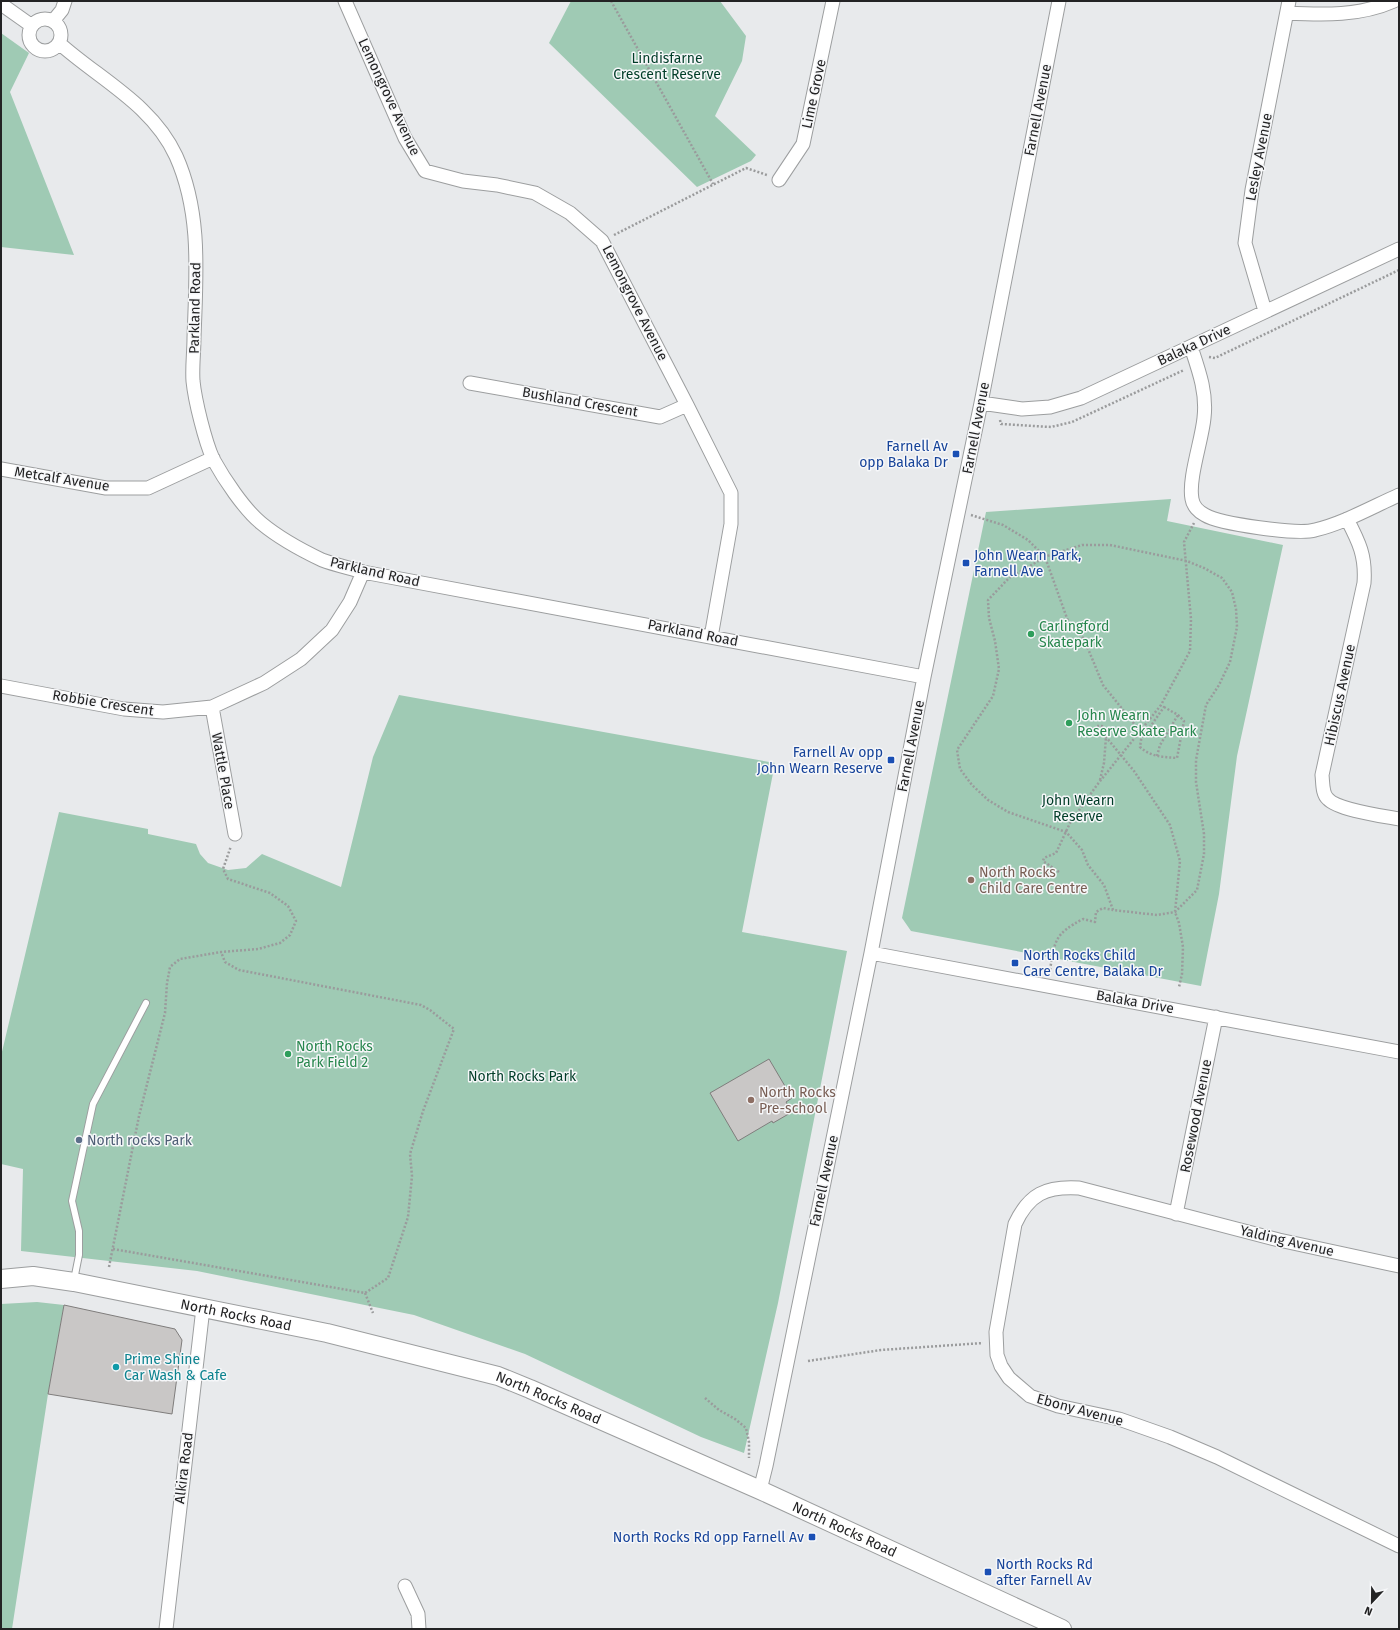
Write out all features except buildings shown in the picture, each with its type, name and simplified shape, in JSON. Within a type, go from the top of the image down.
[{"type":"main road","name":"North Rocks Road","points":[[1,1278],[33,1276],[74,1282],[348,1337],[498,1376],[760,1490],[1062,1629]]},
{"type":"street","points":[[53,21],[62,10],[65,1]]},
{"type":"street","name":"Lemongrove Avenue","points":[[345,1],[405,138],[425,171],[463,181],[497,185],[535,193],[570,213],[602,241],[731,493],[731,524],[711,637]]},
{"type":"street","name":"Lime Grove","points":[[779,180],[804,144],[833,1]]},
{"type":"street","name":"Farnell Avenue","points":[[760,1490],[871,952],[924,677],[981,403],[1059,1]]},
{"type":"street","points":[[1288,7],[1318,14],[1351,14],[1394,1]]},
{"type":"street","points":[[1,4],[32,26]]},
{"type":"street","name":"Lesley Avenue","points":[[1265,311],[1245,243],[1252,190],[1288,7]]},
{"type":"street","points":[[44,19],[53,21],[60,28],[61,38],[59,43],[51,49],[41,50],[37,48],[31,40],[30,30],[32,26],[44,19]]},
{"type":"street","name":"Parkland Road","points":[[59,43],[117,87],[146,114],[164,134],[184,176],[191,202],[196,248],[193,381],[200,417],[213,458],[236,494],[261,523],[294,546],[323,560],[363,572],[924,677]]},
{"type":"street","name":"Balaka Drive","points":[[981,403],[1022,409],[1050,407],[1081,398],[1399,249]]},
{"type":"street","points":[[1191,347],[1205,392],[1204,419],[1192,482],[1192,498],[1199,512],[1214,519],[1288,532],[1315,530],[1347,519],[1399,495]]},
{"type":"street","name":"Bushland Crescent","points":[[470,383],[660,416],[687,405]]},
{"type":"street","name":"Metcalf Avenue","points":[[1,469],[106,488],[148,488],[213,458]]},
{"type":"street","name":"Hibiscus Avenue","points":[[1347,519],[1360,543],[1363,554],[1365,568],[1364,583],[1322,775],[1323,787],[1327,799],[1340,806],[1399,820]]},
{"type":"street","name":"Robbie Crescent","points":[[1,686],[124,709],[163,712],[212,707],[264,683],[301,658],[332,630],[350,602],[363,572]]},
{"type":"street","name":"Wattle Place","points":[[212,707],[235,834]]},
{"type":"street","name":"Balaka Drive","points":[[871,952],[1399,1052]]},
{"type":"street","name":"Rosewood Avenue","points":[[1176,1214],[1216,1017]]},
{"type":"street","name":"Ebony Avenue","points":[[1176,1214],[1079,1188],[1063,1187],[1049,1190],[1037,1195],[1021,1212],[1015,1224],[996,1332],[997,1355],[1001,1366],[1009,1378],[1030,1396],[1058,1406],[1118,1419],[1170,1437],[1217,1457],[1399,1546]]},
{"type":"street","name":"Yalding Avenue","points":[[1176,1214],[1279,1240],[1399,1266]]},
{"type":"street","name":"Alkira Road","points":[[166,1629],[204,1308]]},
{"type":"street","points":[[406,1586],[418,1614],[419,1629]]},
{"type":"lane","points":[[74,1282],[79,1255],[79,1231],[72,1201],[93,1104],[146,1003]]},
{"type":"path","points":[[611,1],[713,184]]},
{"type":"path","points":[[602,241],[746,168],[779,180]]},
{"type":"path","points":[[959,512],[1003,525],[1028,540],[1044,557],[1068,621],[1084,639],[1103,685],[1144,736]]},
{"type":"path","points":[[1161,708],[1164,707],[1178,715],[1184,721],[1177,758],[1157,756],[1147,753],[1140,747],[1141,740],[1161,708],[1190,651],[1191,619],[1186,575],[1187,561],[1184,542],[1199,512]]},
{"type":"path","points":[[1050,970],[1054,943],[1066,928],[1083,918],[1095,922],[1096,912],[1103,908],[1113,910],[1157,915],[1175,912],[1197,890],[1204,854],[1204,834],[1196,782],[1196,760],[1206,704],[1219,685],[1230,662],[1237,627],[1236,608],[1232,592],[1222,578],[1204,568],[1187,561],[1110,545],[1082,545],[1044,557],[1009,578],[988,600],[989,618],[995,641],[999,669],[994,696],[957,750],[960,769],[972,785],[988,800],[1008,812],[1066,832],[1082,850],[1088,865],[1104,885],[1113,910]]},
{"type":"path","points":[[1059,872],[1043,862],[1044,858],[1056,853],[1070,823],[1100,782],[1161,708]]},
{"type":"path","points":[[1157,756],[1164,735],[1178,715]]},
{"type":"path","points":[[1097,726],[1102,726],[1106,737],[1134,771],[1170,825],[1180,861],[1175,912],[1179,923],[1182,947],[1182,974],[1179,987]]},
{"type":"path","points":[[1148,730],[1156,733]]},
{"type":"path","points":[[1100,782],[1104,764],[1106,737]]},
{"type":"path","points":[[109,1267],[140,1116],[165,1013],[167,983],[170,967],[180,959],[222,952],[258,950],[280,943],[290,935],[296,921],[288,906],[270,893],[228,879],[223,869],[235,834]]},
{"type":"path","points":[[113,1249],[365,1293],[388,1278],[391,1271],[408,1217],[412,1176],[410,1154],[423,1111],[454,1029],[430,1010],[421,1006],[239,970],[225,962],[222,952]]},
{"type":"path","points":[[365,1293],[373,1314]]},
{"type":"path","points":[[808,1361],[880,1350],[996,1343]]},
{"type":"path","points":[[705,1398],[719,1410],[735,1418],[746,1428],[749,1442],[749,1458]]},
{"type":"green space","name":"Lindisfarne Crescent Reserve","points":[[571,1],[720,1],[746,36],[742,61],[715,116],[756,155],[751,161],[697,187],[549,43]]},
{"type":"green space","points":[[1,33],[29,53],[10,92],[74,255],[1,247]]},
{"type":"green space","name":"John Wearn Reserve","points":[[1171,499],[1167,521],[1283,545],[1237,756],[1219,894],[1201,986],[911,931],[902,918],[986,512]]},
{"type":"green space","name":"North Rocks Park","points":[[399,695],[775,763],[742,932],[847,951],[778,1303],[744,1453],[701,1437],[525,1354],[414,1315],[197,1271],[21,1251],[23,1169],[1,1164],[1,1056],[59,812],[148,829],[148,834],[196,844],[200,854],[208,863],[228,870],[246,868],[262,854],[341,887],[373,757]]},
{"type":"green space","points":[[37,1302],[64,1305],[48,1394],[12,1629],[1,1629],[1,1304]]},
{"type":"place","name":"Farnell Av opp Balaka Dr","points":[[956,454]]},
{"type":"place","name":"John Wearn Park, Farnell Ave","points":[[966,563]]},
{"type":"place","name":"Carlingford Skatepark","points":[[1031,634]]},
{"type":"place","name":"John Wearn Reserve Skate Park","points":[[1069,723]]},
{"type":"place","name":"Farnell Av opp John Wearn Reserve","points":[[891,760]]},
{"type":"place","name":"North Rocks Child Care Centre","points":[[971,880]]},
{"type":"place","name":"North Rocks Child Care Centre, Balaka Dr","points":[[1015,963]]},
{"type":"place","name":"North Rocks Park Field 2","points":[[288,1054]]},
{"type":"place","name":"North Rocks Pre-school","points":[[751,1100]]},
{"type":"place","name":"North rocks Park","points":[[79,1140]]},
{"type":"place","name":"Prime Shine Car Wash & Cafe","points":[[116,1367]]},
{"type":"place","name":"North Rocks Rd opp Farnell Av","points":[[812,1537]]},
{"type":"place","name":"North Rocks Rd after Farnell Av","points":[[988,1572]]}]
